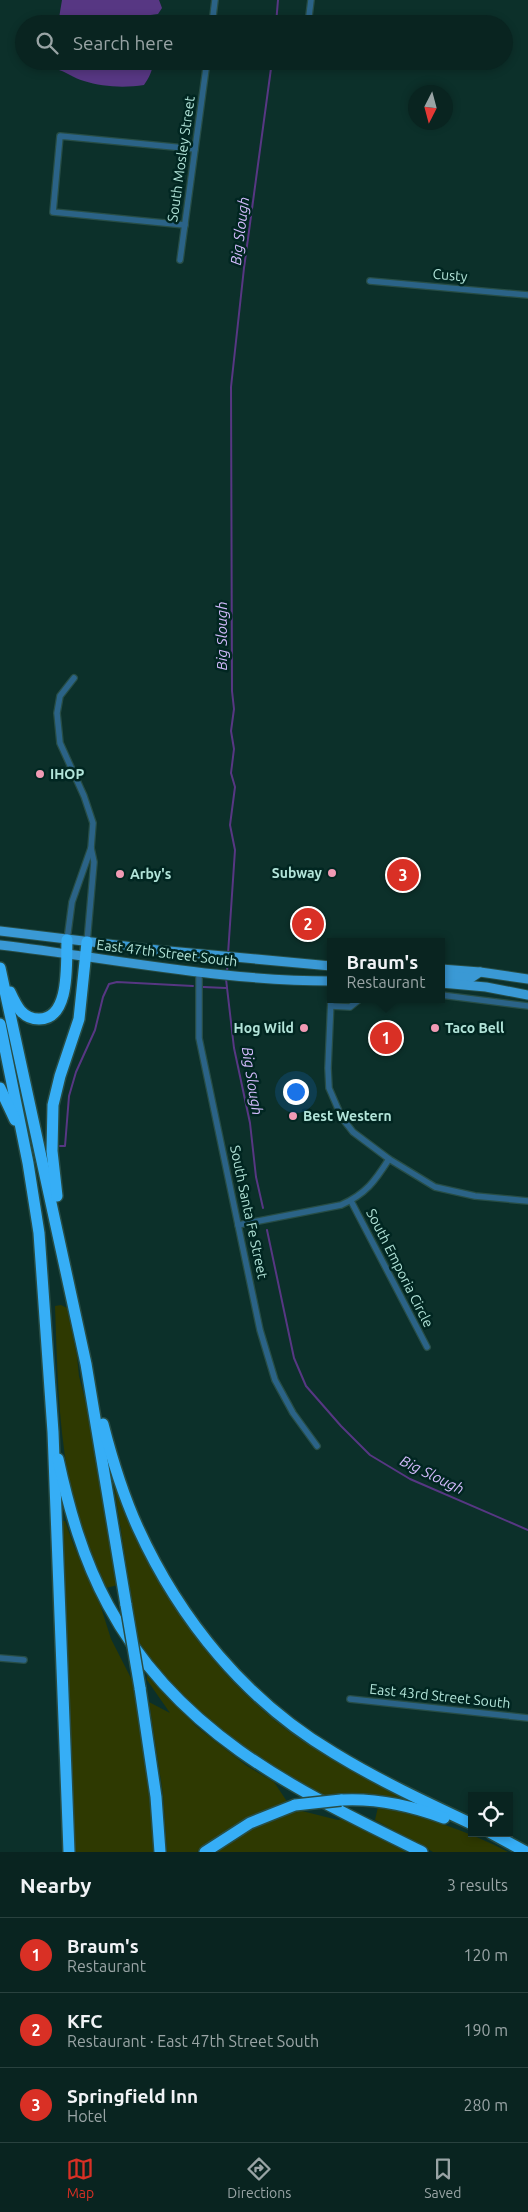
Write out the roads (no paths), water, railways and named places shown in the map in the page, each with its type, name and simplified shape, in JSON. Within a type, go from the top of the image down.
[{"type":"highway","points":[[1,972],[18,1009],[25,1016],[45,1019],[59,1009],[65,984],[67,940]]},
{"type":"highway","points":[[74,1309],[55,1182],[52,1134],[53,1105],[60,1076],[79,1019],[87,942]]},
{"type":"highway","points":[[1,972],[86,1364],[140,1688],[156,1797],[160,1852]]},
{"type":"highway","points":[[0,1024],[28,1163],[39,1233],[53,1432],[69,1852]]},
{"type":"highway","points":[[0,1088],[13,1112],[28,1163]]},
{"type":"highway","points":[[86,1364],[112,1459],[137,1527],[170,1590],[207,1644],[268,1706],[309,1737],[333,1753],[406,1793],[468,1822]]},
{"type":"highway","points":[[53,1432],[69,1507],[86,1557],[108,1605],[148,1666],[184,1705],[237,1750],[271,1773],[422,1852]]},
{"type":"highway","points":[[205,1852],[250,1823],[295,1805],[340,1800],[375,1801],[402,1805],[468,1827]]},
{"type":"highway","points":[[495,1837],[508,1842]]},
{"type":"highway","points":[[499,1837],[526,1852]]},
{"type":"main road","name":"East 47th Street South","points":[[0,932],[327,966]]},
{"type":"main road","name":"East 47th Street South","points":[[0,945],[86,958],[242,976],[327,981]]},
{"type":"main road","points":[[445,969],[528,979]]},
{"type":"main road","points":[[445,976],[471,978],[480,972]]},
{"type":"main road","points":[[486,987],[492,978],[528,983]]},
{"type":"main road","points":[[445,983],[486,987],[528,995]]},
{"type":"street","points":[[213,15],[215,0]]},
{"type":"street","points":[[309,15],[311,0]]},
{"type":"street","name":"South Mosley Street","points":[[180,260],[206,70]]},
{"type":"street","points":[[185,225],[53,212],[60,136],[195,149]]},
{"type":"street","name":"Custy","points":[[370,281],[528,295]]},
{"type":"street","points":[[67,940],[72,902],[91,848],[93,823],[84,796],[60,743],[57,713],[60,696],[74,678]]},
{"type":"street","points":[[87,942],[94,862],[91,848]]},
{"type":"street","name":"South Santa Fe Street","points":[[199,971],[199,1038],[260,1330],[276,1380],[293,1413],[318,1446]]},
{"type":"street","points":[[484,1000],[486,987]]},
{"type":"street","points":[[445,995],[528,1006]]},
{"type":"street","points":[[331,1003],[329,1088],[342,1118],[353,1132],[389,1159],[419,1178],[453,1192],[528,1201]]},
{"type":"street","points":[[335,1003],[350,1007],[355,1003]]},
{"type":"street","points":[[238,1225],[341,1205],[351,1201],[368,1189],[389,1159]]},
{"type":"street","name":"South Emporia Circle","points":[[351,1201],[426,1348]]},
{"type":"street","points":[[0,1658],[24,1660]]},
{"type":"street","name":"East 43rd Street South","points":[[350,1700],[528,1718]]},
{"type":"waterway","name":"Big Slough","points":[[277,15],[278,0]]},
{"type":"waterway","name":"Big Slough","points":[[228,954],[235,850],[230,825],[235,787],[231,773],[234,749],[231,731],[234,709],[232,691],[231,387],[244,268],[271,70]]},
{"type":"waterway","name":"Big Slough","points":[[227,971],[228,959]]},
{"type":"waterway","name":"Big Slough","points":[[226,979],[234,1048],[250,1123],[256,1177],[263,1208]]},
{"type":"waterway","points":[[60,1146],[65,1146],[69,1096],[76,1072],[95,1030],[103,997],[109,984],[117,982],[193,986]]},
{"type":"waterway","points":[[203,987],[226,988]]},
{"type":"waterway","name":"Big Slough","points":[[267,1230],[294,1358],[306,1386],[341,1426],[370,1455],[410,1479],[528,1530]]},
{"type":"place","name":"IHOP","points":[[40,774]]},
{"type":"place","name":"Subway","points":[[332,873]]},
{"type":"place","name":"Arby's","points":[[120,874]]},
{"type":"place","name":"Springfield Inn","points":[[403,875]]},
{"type":"place","name":"KFC","points":[[308,924]]},
{"type":"place","name":"Hog Wild","points":[[304,1028]]},
{"type":"place","name":"Taco Bell","points":[[435,1028]]},
{"type":"place","name":"Braum's","points":[[386,1038]]},
{"type":"place","name":"Best Western","points":[[293,1116]]}]
